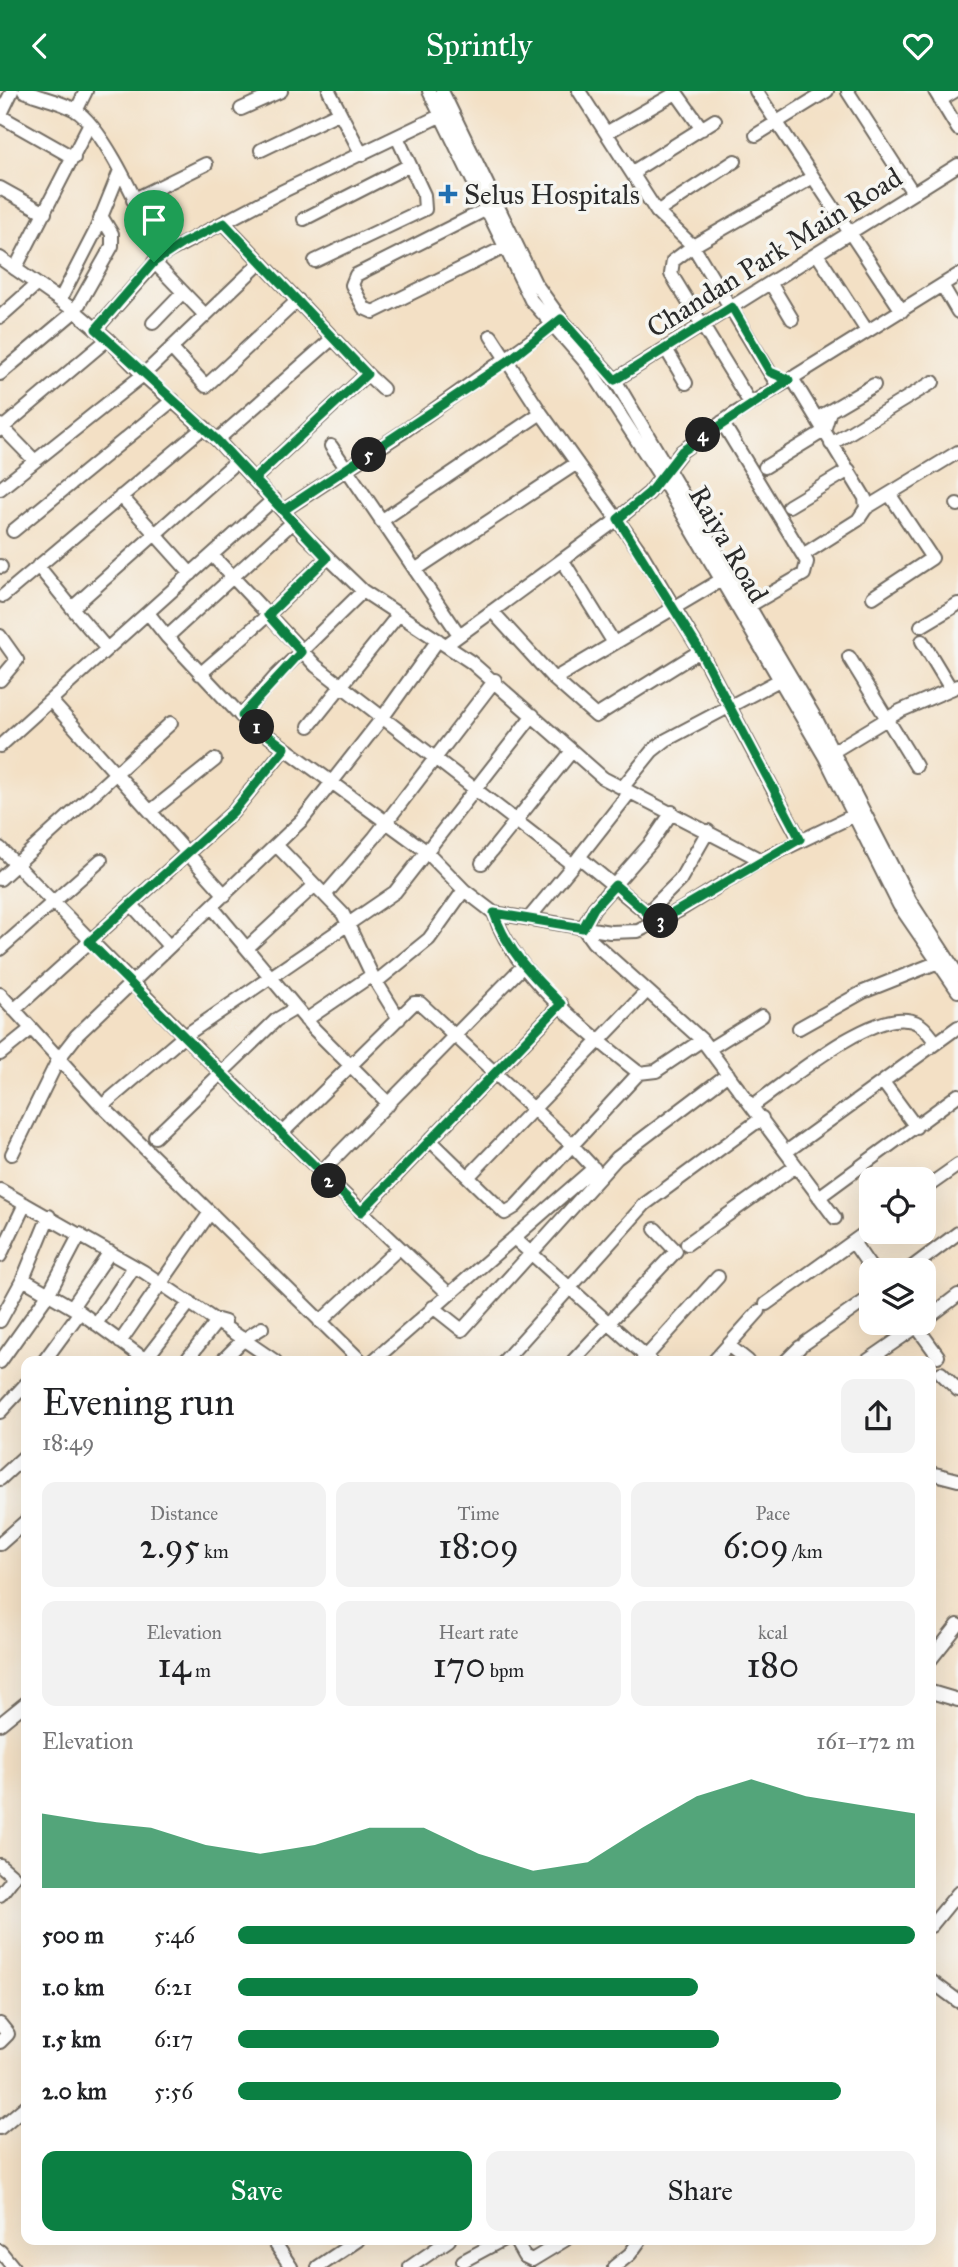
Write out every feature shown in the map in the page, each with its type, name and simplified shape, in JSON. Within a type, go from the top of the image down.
[{"type":"street","points":[[12,91],[0,116],[74,158]]},
{"type":"street","points":[[24,91],[76,111],[89,125],[104,144],[133,200],[158,259],[205,315]]},
{"type":"street","points":[[76,111],[86,91]]},
{"type":"street","points":[[241,109],[281,91]]},
{"type":"street","points":[[330,91],[362,155]]},
{"type":"street","name":"Raiya Road","points":[[429,91],[446,113],[556,323],[664,472],[749,605],[784,677]]},
{"type":"street","name":"Raiya Road","points":[[442,91],[446,113],[485,211],[531,300],[615,380],[721,580],[784,677],[829,754],[858,813],[958,991]]},
{"type":"street","points":[[756,135],[827,91]]},
{"type":"street","points":[[955,91],[937,95],[958,129]]},
{"type":"street","points":[[582,92],[657,212],[694,246],[770,372],[787,381],[817,419],[865,498],[866,508]]},
{"type":"street","points":[[606,134],[675,92],[702,129]]},
{"type":"street","points":[[759,92],[902,310]]},
{"type":"street","points":[[848,92],[913,193]]},
{"type":"street","points":[[261,150],[340,112]]},
{"type":"street","points":[[96,329],[158,259],[281,191],[446,113]]},
{"type":"street","points":[[635,177],[637,169],[715,120]]},
{"type":"street","points":[[89,125],[45,213],[5,263],[75,311],[108,339],[143,375],[204,427],[327,558],[363,591],[495,680],[603,778],[761,860]]},
{"type":"street","points":[[316,261],[425,209],[424,195],[397,137]]},
{"type":"street","points":[[657,212],[735,161]]},
{"type":"street","points":[[133,200],[206,164]]},
{"type":"street","points":[[304,219],[410,165]]},
{"type":"street","name":"Chandan Park Main Road","points":[[615,380],[771,285],[851,231],[958,165]]},
{"type":"street","points":[[60,300],[102,216],[119,173]]},
{"type":"street","points":[[750,403],[702,326],[670,267],[673,261],[694,246],[813,177]]},
{"type":"street","points":[[0,187],[45,213]]},
{"type":"street","points":[[485,211],[356,275],[352,285],[364,308],[373,312],[503,248]]},
{"type":"street","points":[[0,374],[75,311],[112,246],[113,234],[102,216]]},
{"type":"street","points":[[224,223],[383,389]]},
{"type":"street","points":[[817,254],[867,331]]},
{"type":"street","points":[[0,489],[143,375],[261,262]]},
{"type":"street","points":[[12,1154],[59,1058],[128,983],[302,820],[442,643],[563,561],[618,519],[649,493],[682,451],[722,422],[958,275]]},
{"type":"street","points":[[0,317],[37,284]]},
{"type":"street","points":[[771,285],[792,319]]},
{"type":"street","points":[[942,285],[958,312]]},
{"type":"street","points":[[153,323],[183,292]]},
{"type":"street","points":[[171,348],[206,386],[298,300]]},
{"type":"street","points":[[284,510],[508,361],[556,323]]},
{"type":"street","points":[[491,335],[541,413],[618,519],[674,606],[800,839]]},
{"type":"street","points":[[217,440],[333,338]]},
{"type":"street","points":[[35,461],[1,428],[108,339]]},
{"type":"street","points":[[666,349],[686,383]]},
{"type":"street","points":[[254,479],[367,374]]},
{"type":"street","points":[[831,444],[933,382]]},
{"type":"street","points":[[817,419],[874,386]]},
{"type":"street","points":[[13,531],[173,400]]},
{"type":"street","points":[[765,467],[824,431],[830,411]]},
{"type":"street","points":[[382,521],[541,413]]},
{"type":"street","points":[[722,422],[807,562],[804,574],[749,605]]},
{"type":"street","points":[[4,596],[204,427]]},
{"type":"street","points":[[331,446],[458,633]]},
{"type":"street","points":[[809,551],[858,520],[866,508],[958,452]]},
{"type":"street","points":[[72,608],[237,461]]},
{"type":"street","points":[[415,570],[577,463]]},
{"type":"street","points":[[789,506],[849,470]]},
{"type":"street","points":[[873,597],[932,558],[890,495]]},
{"type":"street","points":[[121,496],[191,575]]},
{"type":"street","points":[[0,746],[274,499]]},
{"type":"street","points":[[167,637],[293,522]]},
{"type":"street","points":[[212,555],[301,652],[341,685],[517,820],[615,885],[658,922]]},
{"type":"street","points":[[200,674],[268,615],[327,558]]},
{"type":"street","points":[[563,561],[614,643]]},
{"type":"street","points":[[38,566],[107,649]]},
{"type":"street","points":[[554,680],[721,580]]},
{"type":"street","points":[[242,716],[301,652],[363,591]]},
{"type":"street","points":[[921,626],[958,604]]},
{"type":"street","points":[[492,611],[554,680],[596,716],[700,651]]},
{"type":"street","points":[[148,613],[200,674],[242,716],[426,851],[464,890],[494,913],[625,934],[658,922],[761,860],[858,813]]},
{"type":"street","points":[[309,726],[399,614]]},
{"type":"street","points":[[0,636],[17,660],[0,680]]},
{"type":"street","points":[[829,754],[888,718],[955,688],[922,641]]},
{"type":"street","points":[[849,657],[916,766]]},
{"type":"street","points":[[528,918],[576,861],[659,745],[784,677]]},
{"type":"street","points":[[325,895],[387,821],[495,680]]},
{"type":"street","points":[[51,701],[225,895]]},
{"type":"street","points":[[102,1107],[183,1037],[395,892],[533,715]]},
{"type":"street","points":[[0,879],[171,723]]},
{"type":"street","points":[[14,1010],[247,798],[285,748]]},
{"type":"street","points":[[482,863],[572,751]]},
{"type":"street","points":[[151,811],[215,760]]},
{"type":"street","points":[[583,928],[594,908],[651,843],[672,812]]},
{"type":"street","points":[[648,912],[680,880],[708,831]]},
{"type":"street","points":[[277,846],[349,924],[374,979],[398,1019]]},
{"type":"street","points":[[0,848],[128,983],[320,1173],[449,1294]]},
{"type":"street","points":[[0,949],[102,860]]},
{"type":"street","points":[[247,948],[315,885]]},
{"type":"street","points":[[306,1020],[374,979],[429,939],[464,890]]},
{"type":"street","points":[[132,905],[169,946]]},
{"type":"street","points":[[212,907],[306,1020],[389,1104]]},
{"type":"street","points":[[494,913],[500,932],[523,965],[561,1004],[639,1073]]},
{"type":"street","points":[[583,928],[593,942],[705,1045],[835,1218]]},
{"type":"street","points":[[799,1028],[863,992],[941,960],[958,949]]},
{"type":"street","name":"Raiya Road","points":[[941,960],[958,975]]},
{"type":"street","points":[[320,1173],[523,965]]},
{"type":"street","points":[[468,1177],[647,991]]},
{"type":"street","points":[[0,994],[102,1107],[356,1356]]},
{"type":"street","points":[[281,1134],[414,1003],[420,1003],[572,1145],[597,1172]]},
{"type":"street","points":[[361,1212],[561,1004]]},
{"type":"street","points":[[155,1137],[276,1020],[296,1008]]},
{"type":"street","points":[[431,1141],[505,1213],[515,1207],[639,1073],[656,1071],[762,1016]]},
{"type":"street","points":[[752,1106],[854,1035],[873,1025],[907,1020],[929,1031],[936,1043]]},
{"type":"street","points":[[786,1152],[958,1027]]},
{"type":"street","points":[[0,1054],[31,1029]]},
{"type":"street","points":[[379,1356],[514,1238],[728,1074]]},
{"type":"street","points":[[883,1082],[916,1127]]},
{"type":"street","points":[[819,1197],[958,1095]]},
{"type":"street","points":[[509,1356],[645,1203],[762,1118]]},
{"type":"street","points":[[687,1244],[796,1166]]},
{"type":"street","points":[[433,1307],[462,1330],[532,1255],[597,1172]]},
{"type":"street","points":[[936,1182],[955,1172]]},
{"type":"street","points":[[0,1190],[110,1252],[218,1320],[268,1356]]},
{"type":"street","points":[[0,1256],[25,1204]]},
{"type":"street","points":[[120,1342],[209,1214]]},
{"type":"street","points":[[0,1321],[23,1279],[49,1216]]},
{"type":"street","points":[[577,1356],[676,1251],[655,1229]]},
{"type":"street","points":[[924,1258],[958,1233]]},
{"type":"street","points":[[0,1362],[49,1293],[80,1234]]},
{"type":"street","points":[[514,1238],[642,1356]]},
{"type":"street","points":[[718,1356],[763,1307],[859,1238]]},
{"type":"street","points":[[853,1242],[864,1258]]},
{"type":"street","points":[[320,1322],[399,1248]]},
{"type":"street","points":[[47,1356],[110,1252]]},
{"type":"street","points":[[96,1324],[134,1267]]},
{"type":"street","points":[[649,1356],[718,1277]]},
{"type":"street","points":[[23,1279],[76,1309],[139,1356]]},
{"type":"street","points":[[936,1311],[958,1295]]},
{"type":"street","points":[[150,1356],[190,1302]]},
{"type":"street","points":[[791,1356],[802,1345],[859,1305]]},
{"type":"street","points":[[218,1320],[234,1322]]},
{"type":"street","points":[[190,1356],[218,1320]]},
{"type":"street","points":[[227,1356],[244,1339],[262,1328]]},
{"type":"street","points":[[874,1356],[903,1335]]},
{"type":"street","points":[[926,1335],[938,1356]]},
{"type":"street","points":[[728,1345],[742,1356]]},
{"type":"street","points":[[941,1373],[958,1389]]},
{"type":"street","points":[[2,1408],[21,1390]]},
{"type":"street","points":[[0,1479],[21,1460]]},
{"type":"street","points":[[936,1474],[958,1480]]},
{"type":"street","points":[[0,1544],[21,1525]]},
{"type":"street","points":[[936,1654],[958,1625]]},
{"type":"street","points":[[936,1693],[958,1700]]},
{"type":"street","points":[[0,1713],[21,1696]]},
{"type":"street","points":[[0,1724],[21,1707]]},
{"type":"street","points":[[0,1865],[14,1877],[0,1895]]},
{"type":"street","points":[[936,1920],[958,1893]]},
{"type":"street","points":[[936,1986],[958,2001]]},
{"type":"street","points":[[0,2025],[8,2034],[0,2042]]},
{"type":"street","points":[[0,2128],[21,2110]]},
{"type":"street","points":[[276,2245],[290,2267]]},
{"type":"street","points":[[318,2267],[351,2245]]},
{"type":"street","points":[[410,2267],[443,2245]]},
{"type":"street","points":[[453,2245],[465,2264],[494,2245]]},
{"type":"street","points":[[518,2245],[524,2256],[532,2260],[557,2245]]},
{"type":"street","points":[[614,2267],[636,2245]]},
{"type":"street","points":[[0,2251],[13,2267]]},
{"type":"place","name":"Selus Hospitals","points":[[448,194]]},
{"type":"route","points":[[224,223],[367,374],[254,479],[284,510],[508,361],[561,319],[590,348],[615,380],[732,307],[770,372],[789,380],[682,451],[649,493],[618,519],[700,651],[800,839],[658,922],[615,885],[594,908],[583,928],[494,913],[500,932],[509,946],[523,965],[561,1004],[361,1212],[89,942],[233,812],[285,748],[242,716],[276,676],[301,652],[268,615],[327,558],[204,427],[143,375],[96,329],[154,262],[183,243],[224,223]]}]
